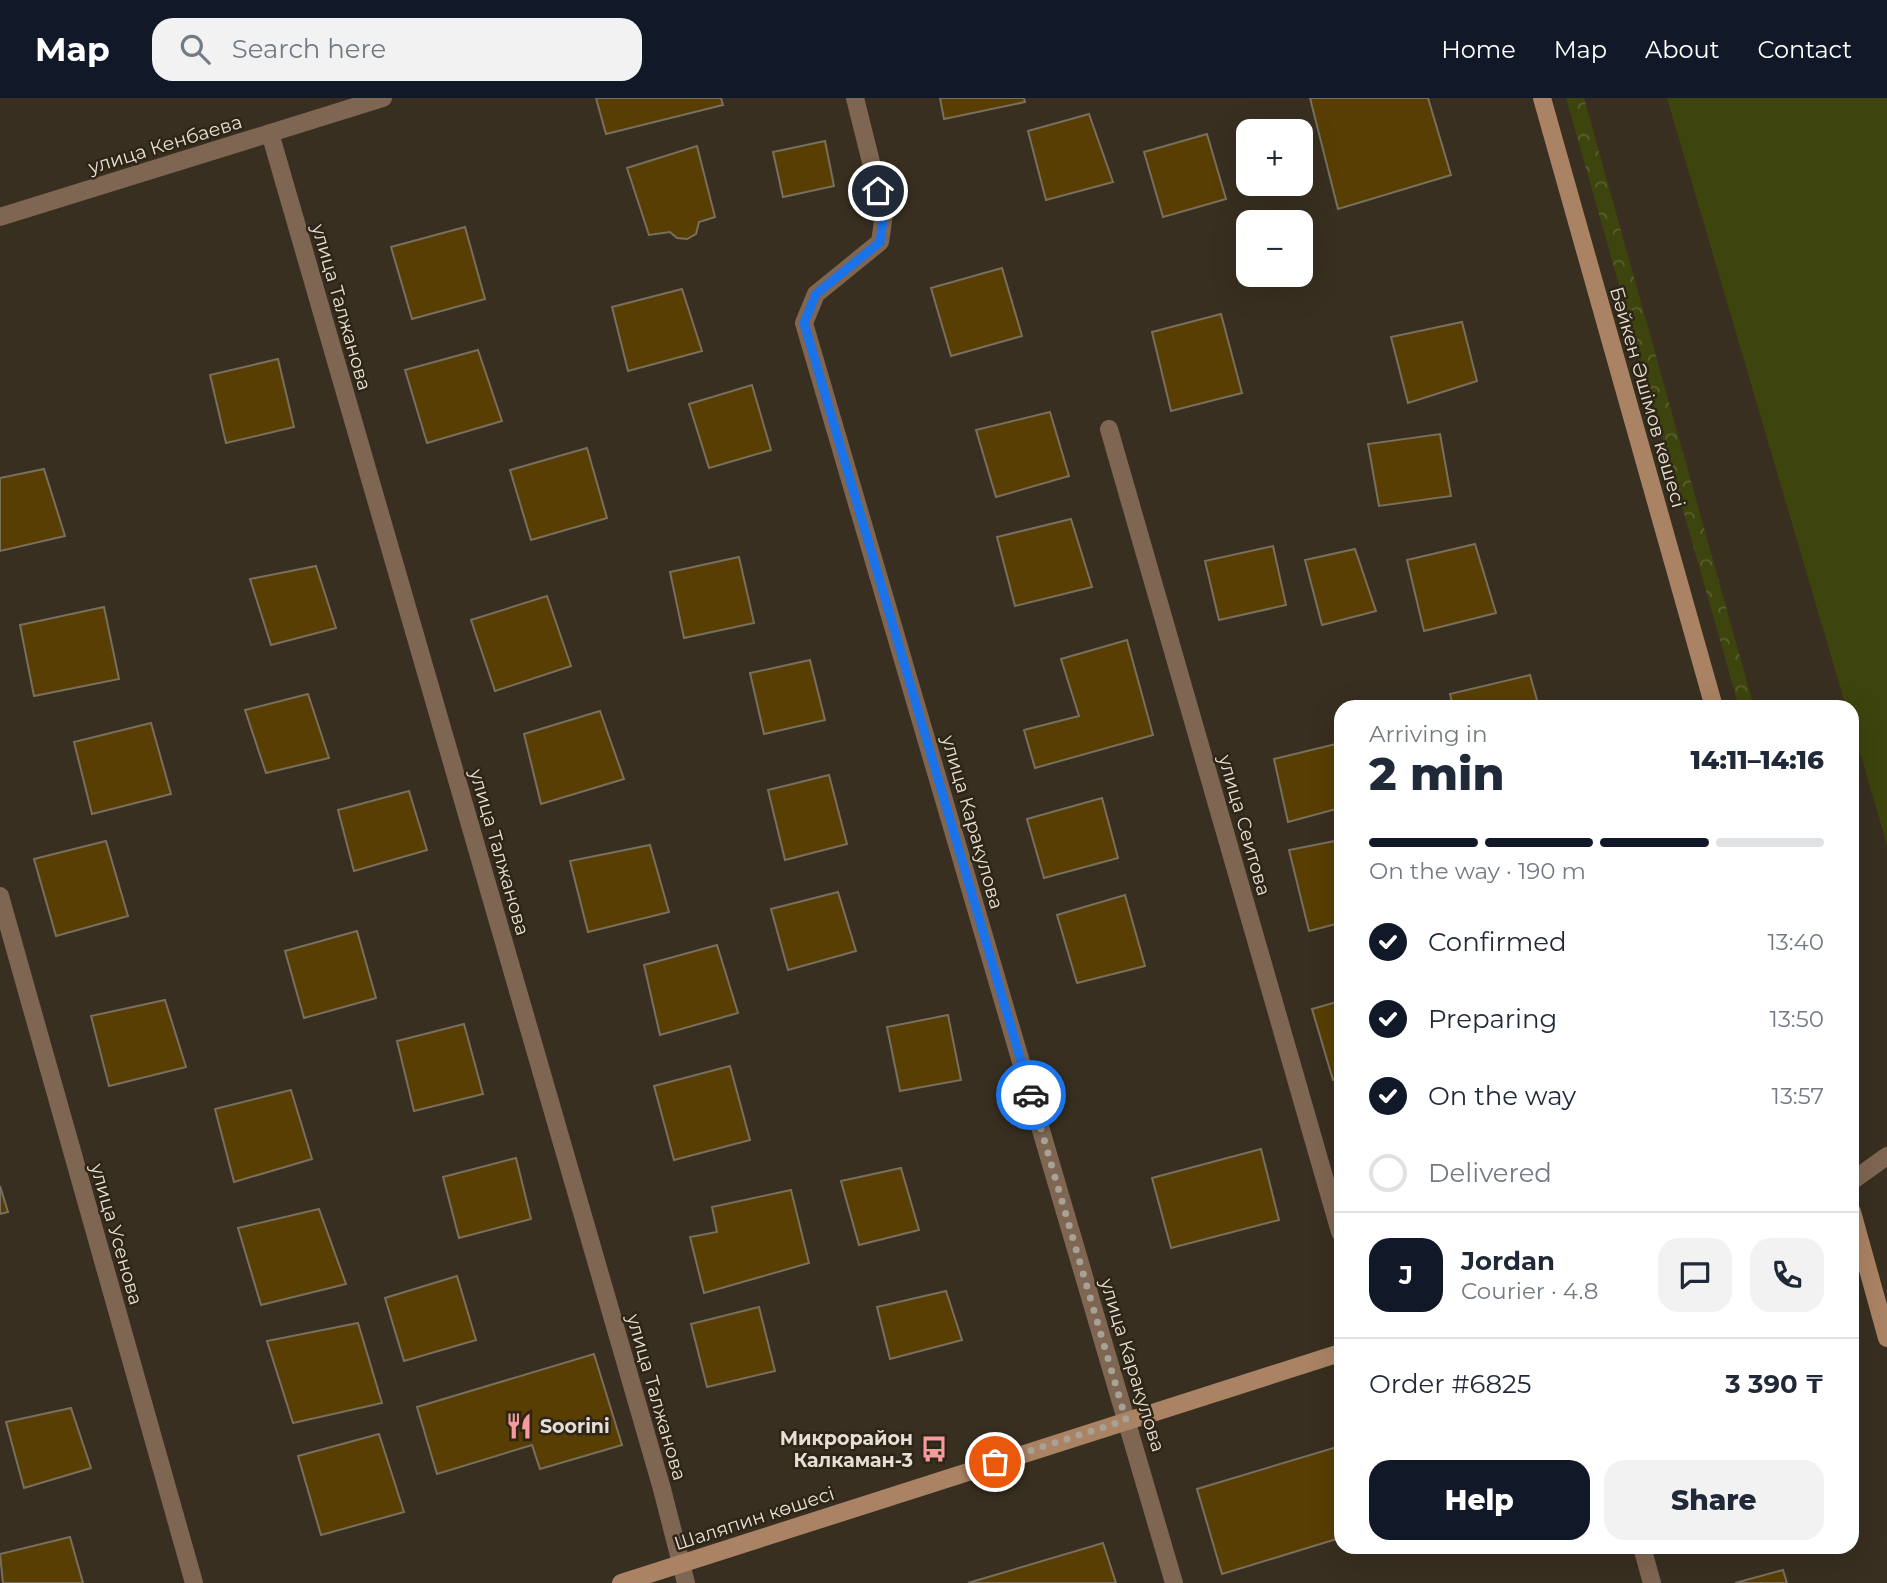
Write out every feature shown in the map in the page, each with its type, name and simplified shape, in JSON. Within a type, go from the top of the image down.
[{"type":"main road","name":"Бәйкен Әшімов көшесі","points":[[1542,98],[1712,700]]},
{"type":"main road","points":[[1859,1237],[1887,1338]]},
{"type":"main road","name":"Шаляпин көшесі","points":[[621,1583],[1334,1355]]},
{"type":"street","name":"улица Кенбаева","points":[[0,217],[383,98]]},
{"type":"street","name":"улица Каракулова","points":[[855,98],[884,214],[880,242],[816,294],[804,323],[1174,1583]]},
{"type":"street","name":"улица Талжанова","points":[[270,133],[686,1583]]},
{"type":"street","name":"улица Сеитова","points":[[1109,429],[1334,1211]]},
{"type":"street","name":"улица Усенова","points":[[0,896],[194,1583]]},
{"type":"street","points":[[1859,1176],[1887,1156]]},
{"type":"street","points":[[1644,1554],[1652,1583]]},
{"type":"green space","points":[[1566,98],[1584,98],[1752,700],[1737,700]]},
{"type":"green space","points":[[1667,98],[1887,98],[1887,845],[1859,749],[1859,700],[1844,700]]},
{"type":"building","points":[[596,98],[721,98],[723,105],[606,134]]},
{"type":"building","points":[[940,98],[1024,98],[1025,102],[944,119]]},
{"type":"building","points":[[1310,98],[1428,98],[1451,175],[1338,209]]},
{"type":"building","points":[[1089,114],[1113,182],[1046,200],[1028,131]]},
{"type":"building","points":[[1207,134],[1226,199],[1163,217],[1144,152]]},
{"type":"building","points":[[825,141],[834,186],[783,197],[773,152]]},
{"type":"building","points":[[697,146],[715,217],[699,222],[696,234],[687,239],[677,238],[670,232],[649,235],[627,168]]},
{"type":"building","points":[[465,227],[485,299],[412,319],[391,247]]},
{"type":"building","points":[[1002,268],[1022,336],[951,356],[931,288]]},
{"type":"building","points":[[682,289],[702,351],[628,371],[612,307]]},
{"type":"building","points":[[1221,314],[1242,393],[1171,411],[1152,332]]},
{"type":"building","points":[[1462,322],[1477,381],[1408,403],[1391,337]]},
{"type":"building","points":[[478,350],[502,421],[427,443],[405,370]]},
{"type":"building","points":[[278,359],[294,427],[226,443],[210,375]]},
{"type":"building","points":[[752,385],[771,450],[709,468],[689,404]]},
{"type":"building","points":[[1050,412],[1069,476],[996,497],[976,430]]},
{"type":"building","points":[[1440,434],[1451,496],[1379,506],[1368,444]]},
{"type":"building","points":[[587,448],[607,518],[531,540],[510,470]]},
{"type":"building","points":[[44,469],[65,536],[0,551],[0,478]]},
{"type":"building","points":[[1071,519],[1092,587],[1015,606],[997,537]]},
{"type":"building","points":[[1475,544],[1496,613],[1424,631],[1407,560]]},
{"type":"building","points":[[1273,546],[1286,605],[1219,620],[1205,561]]},
{"type":"building","points":[[1355,549],[1376,611],[1322,625],[1305,560]]},
{"type":"building","points":[[739,557],[754,623],[684,638],[670,572]]},
{"type":"building","points":[[316,566],[336,628],[271,645],[250,579]]},
{"type":"building","points":[[547,596],[571,666],[495,691],[471,620]]},
{"type":"building","points":[[104,607],[119,679],[34,696],[20,625]]},
{"type":"building","points":[[1127,640],[1153,735],[1035,768],[1024,730],[1079,716],[1061,659]]},
{"type":"building","points":[[810,660],[825,720],[764,734],[750,673]]},
{"type":"building","points":[[1530,675],[1537,700],[1451,700],[1450,694]]},
{"type":"building","points":[[308,694],[329,758],[266,773],[245,710]]},
{"type":"building","points":[[600,711],[624,779],[541,804],[524,734]]},
{"type":"building","points":[[151,723],[171,794],[92,814],[74,742]]},
{"type":"building","points":[[1334,744],[1334,810],[1288,822],[1274,759]]},
{"type":"building","points":[[829,775],[847,844],[785,860],[768,790]]},
{"type":"building","points":[[409,791],[427,850],[354,871],[338,810]]},
{"type":"building","points":[[1102,798],[1118,858],[1044,878],[1027,819]]},
{"type":"building","points":[[106,841],[128,916],[56,936],[34,859]]},
{"type":"building","points":[[1334,841],[1334,925],[1309,931],[1289,850]]},
{"type":"building","points":[[650,845],[669,912],[588,932],[570,861]]},
{"type":"building","points":[[838,892],[856,951],[788,970],[771,909]]},
{"type":"building","points":[[1125,895],[1145,966],[1077,983],[1057,915]]},
{"type":"building","points":[[357,931],[376,998],[304,1018],[285,951]]},
{"type":"building","points":[[717,945],[738,1013],[660,1035],[644,965]]},
{"type":"building","points":[[165,1000],[186,1067],[109,1086],[91,1016]]},
{"type":"building","points":[[1334,1003],[1334,1080],[1333,1080],[1312,1009]]},
{"type":"building","points":[[948,1015],[961,1080],[900,1091],[887,1027]]},
{"type":"building","points":[[464,1024],[483,1094],[414,1111],[397,1041]]},
{"type":"building","points":[[730,1066],[750,1140],[674,1160],[654,1086]]},
{"type":"building","points":[[291,1090],[312,1159],[234,1182],[215,1109]]},
{"type":"building","points":[[1261,1149],[1279,1220],[1171,1248],[1152,1178]]},
{"type":"building","points":[[516,1158],[531,1219],[459,1238],[443,1177]]},
{"type":"building","points":[[901,1168],[919,1230],[859,1245],[841,1181]]},
{"type":"building","points":[[0,1186],[8,1212],[0,1214]]},
{"type":"building","points":[[791,1190],[809,1263],[704,1293],[690,1237],[717,1232],[712,1207]]},
{"type":"building","points":[[319,1209],[346,1284],[261,1305],[238,1228]]},
{"type":"building","points":[[457,1276],[476,1340],[404,1361],[385,1298]]},
{"type":"building","points":[[946,1291],[962,1340],[890,1359],[877,1307]]},
{"type":"building","points":[[759,1307],[775,1371],[707,1387],[691,1324]]},
{"type":"building","points":[[358,1323],[382,1403],[293,1423],[267,1341]]},
{"type":"building","name":"Soorini","points":[[594,1354],[622,1445],[540,1469],[532,1445],[437,1474],[417,1407]]},
{"type":"building","points":[[71,1408],[91,1468],[24,1488],[6,1422]]},
{"type":"building","points":[[379,1434],[404,1512],[321,1535],[298,1456]]},
{"type":"building","points":[[1334,1448],[1334,1540],[1222,1574],[1197,1489]]},
{"type":"building","points":[[70,1537],[83,1583],[3,1583],[0,1554]]},
{"type":"building","points":[[1103,1543],[1116,1583],[968,1583]]},
{"type":"building","points":[[1783,1570],[1787,1583],[1735,1583]]},
{"type":"way so far","points":[[995,1462],[1126,1420],[1031,1095]]},
{"type":"place","name":"Soorini","points":[[519,1426]]},
{"type":"place","name":"Микрорайон Калкаман-3","points":[[934,1449]]},
{"type":"route","points":[[878,191],[884,214],[880,242],[847,266],[816,294],[804,323],[1031,1095]]}]
